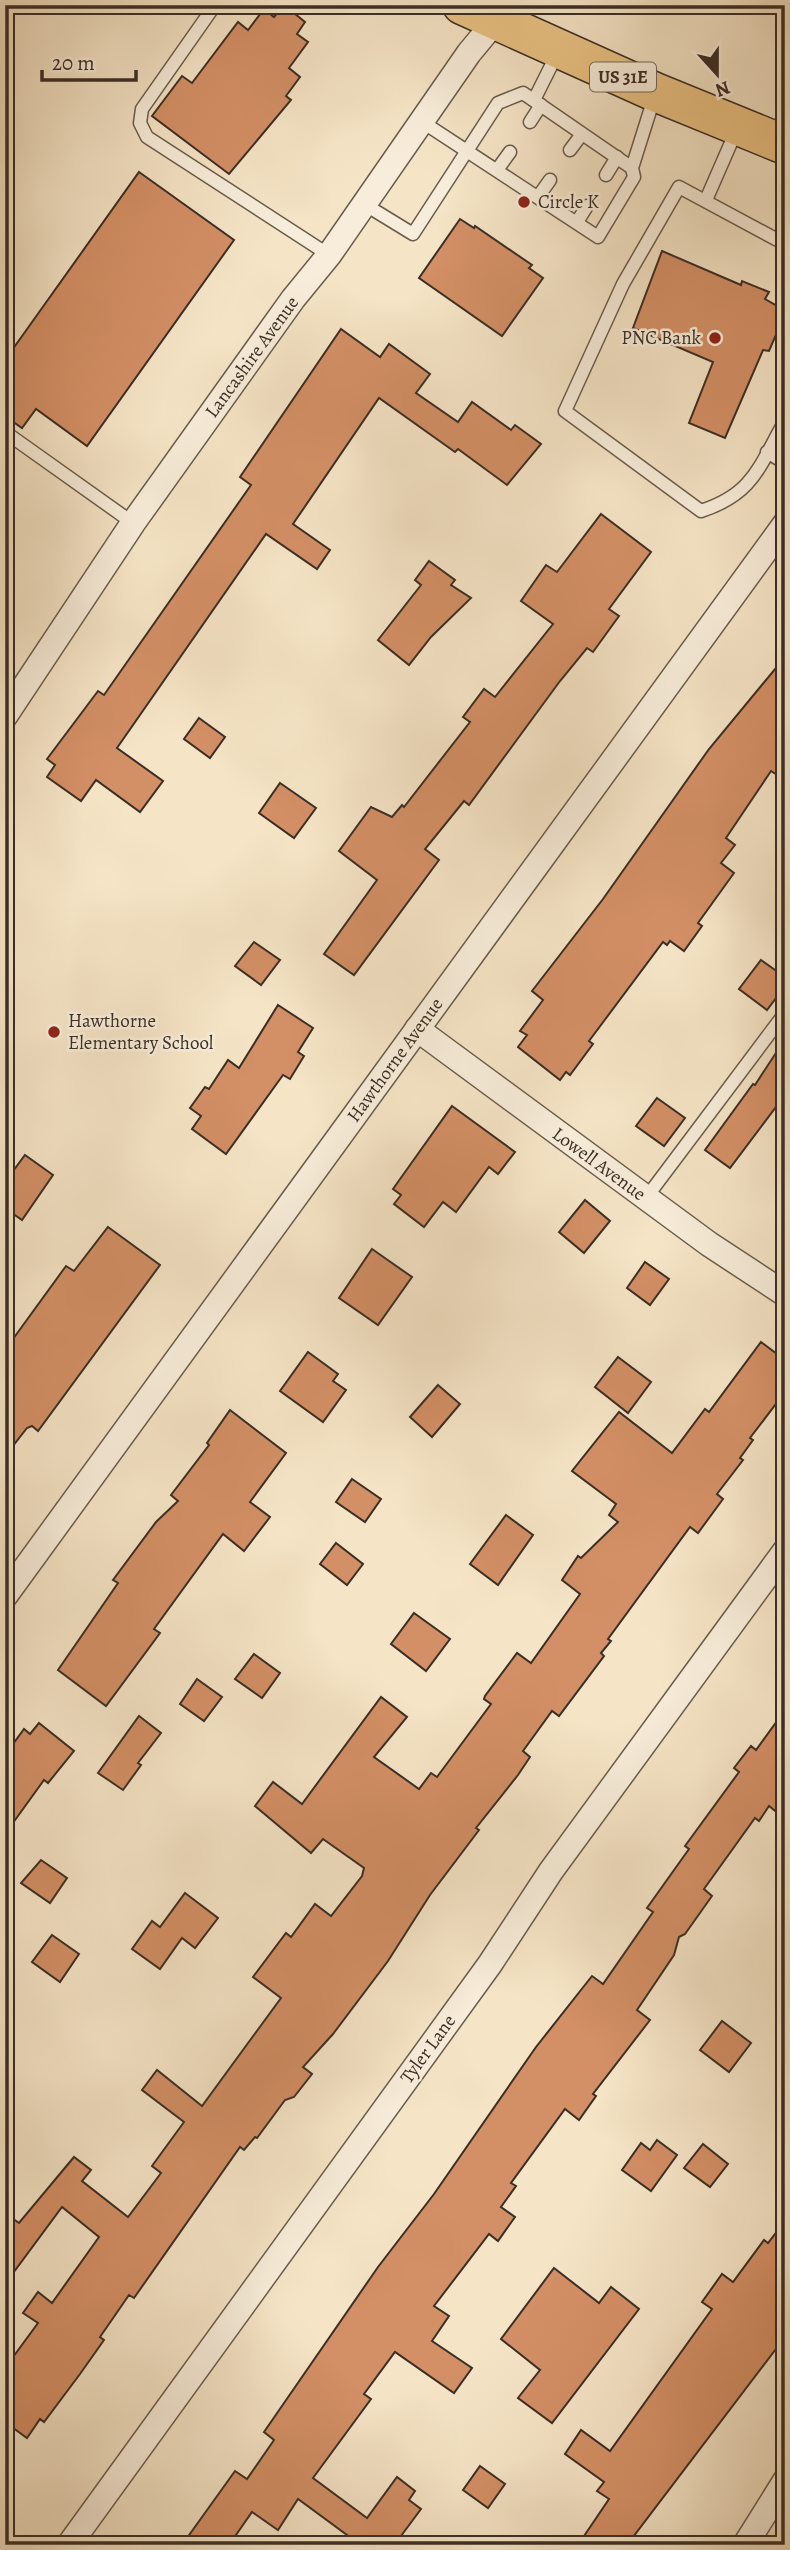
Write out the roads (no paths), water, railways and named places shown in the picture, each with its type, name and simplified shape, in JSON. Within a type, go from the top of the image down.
[{"type":"main road","name":"US 31E","points":[[463,5],[503,13],[560,48],[655,92],[785,145]]},
{"type":"street","name":"Lancashire Avenue","points":[[5,716],[134,523],[293,299],[329,255],[469,53],[503,13]]},
{"type":"street","name":"Hawthorne Avenue","points":[[5,1596],[785,524]]},
{"type":"street","name":"Lowell Avenue","points":[[417,1029],[646,1198],[785,1294]]},
{"type":"street","name":"Tyler Lane","points":[[69,2545],[490,1964],[551,1871],[785,1551]]},
{"type":"street","points":[[745,2545],[785,2481]]},
{"type":"lane","points":[[215,5],[142,109],[140,123],[147,137],[329,255]]},
{"type":"lane","points":[[530,122],[560,48]]},
{"type":"lane","points":[[421,121],[598,237],[634,177],[632,168],[655,92]]},
{"type":"lane","points":[[364,204],[414,234],[498,103],[523,93],[632,168]]},
{"type":"lane","points":[[706,200],[738,126]]},
{"type":"lane","points":[[570,150],[582,134]]},
{"type":"lane","points":[[497,170],[510,152]]},
{"type":"lane","points":[[606,175],[617,157]]},
{"type":"lane","points":[[538,197],[550,180]]},
{"type":"lane","points":[[785,244],[679,187],[623,284],[565,411],[701,511],[725,503],[746,488],[785,421]]},
{"type":"lane","points":[[577,222],[587,206]]},
{"type":"lane","points":[[5,432],[134,523]]},
{"type":"lane","points":[[767,452],[785,463]]},
{"type":"lane","points":[[646,1198],[785,1013]]},
{"type":"place","name":"Circle K","points":[[524,202]]},
{"type":"place","name":"PNC Bank","points":[[715,338]]},
{"type":"place","name":"Hawthorne Elementary School","points":[[54,1032]]}]
